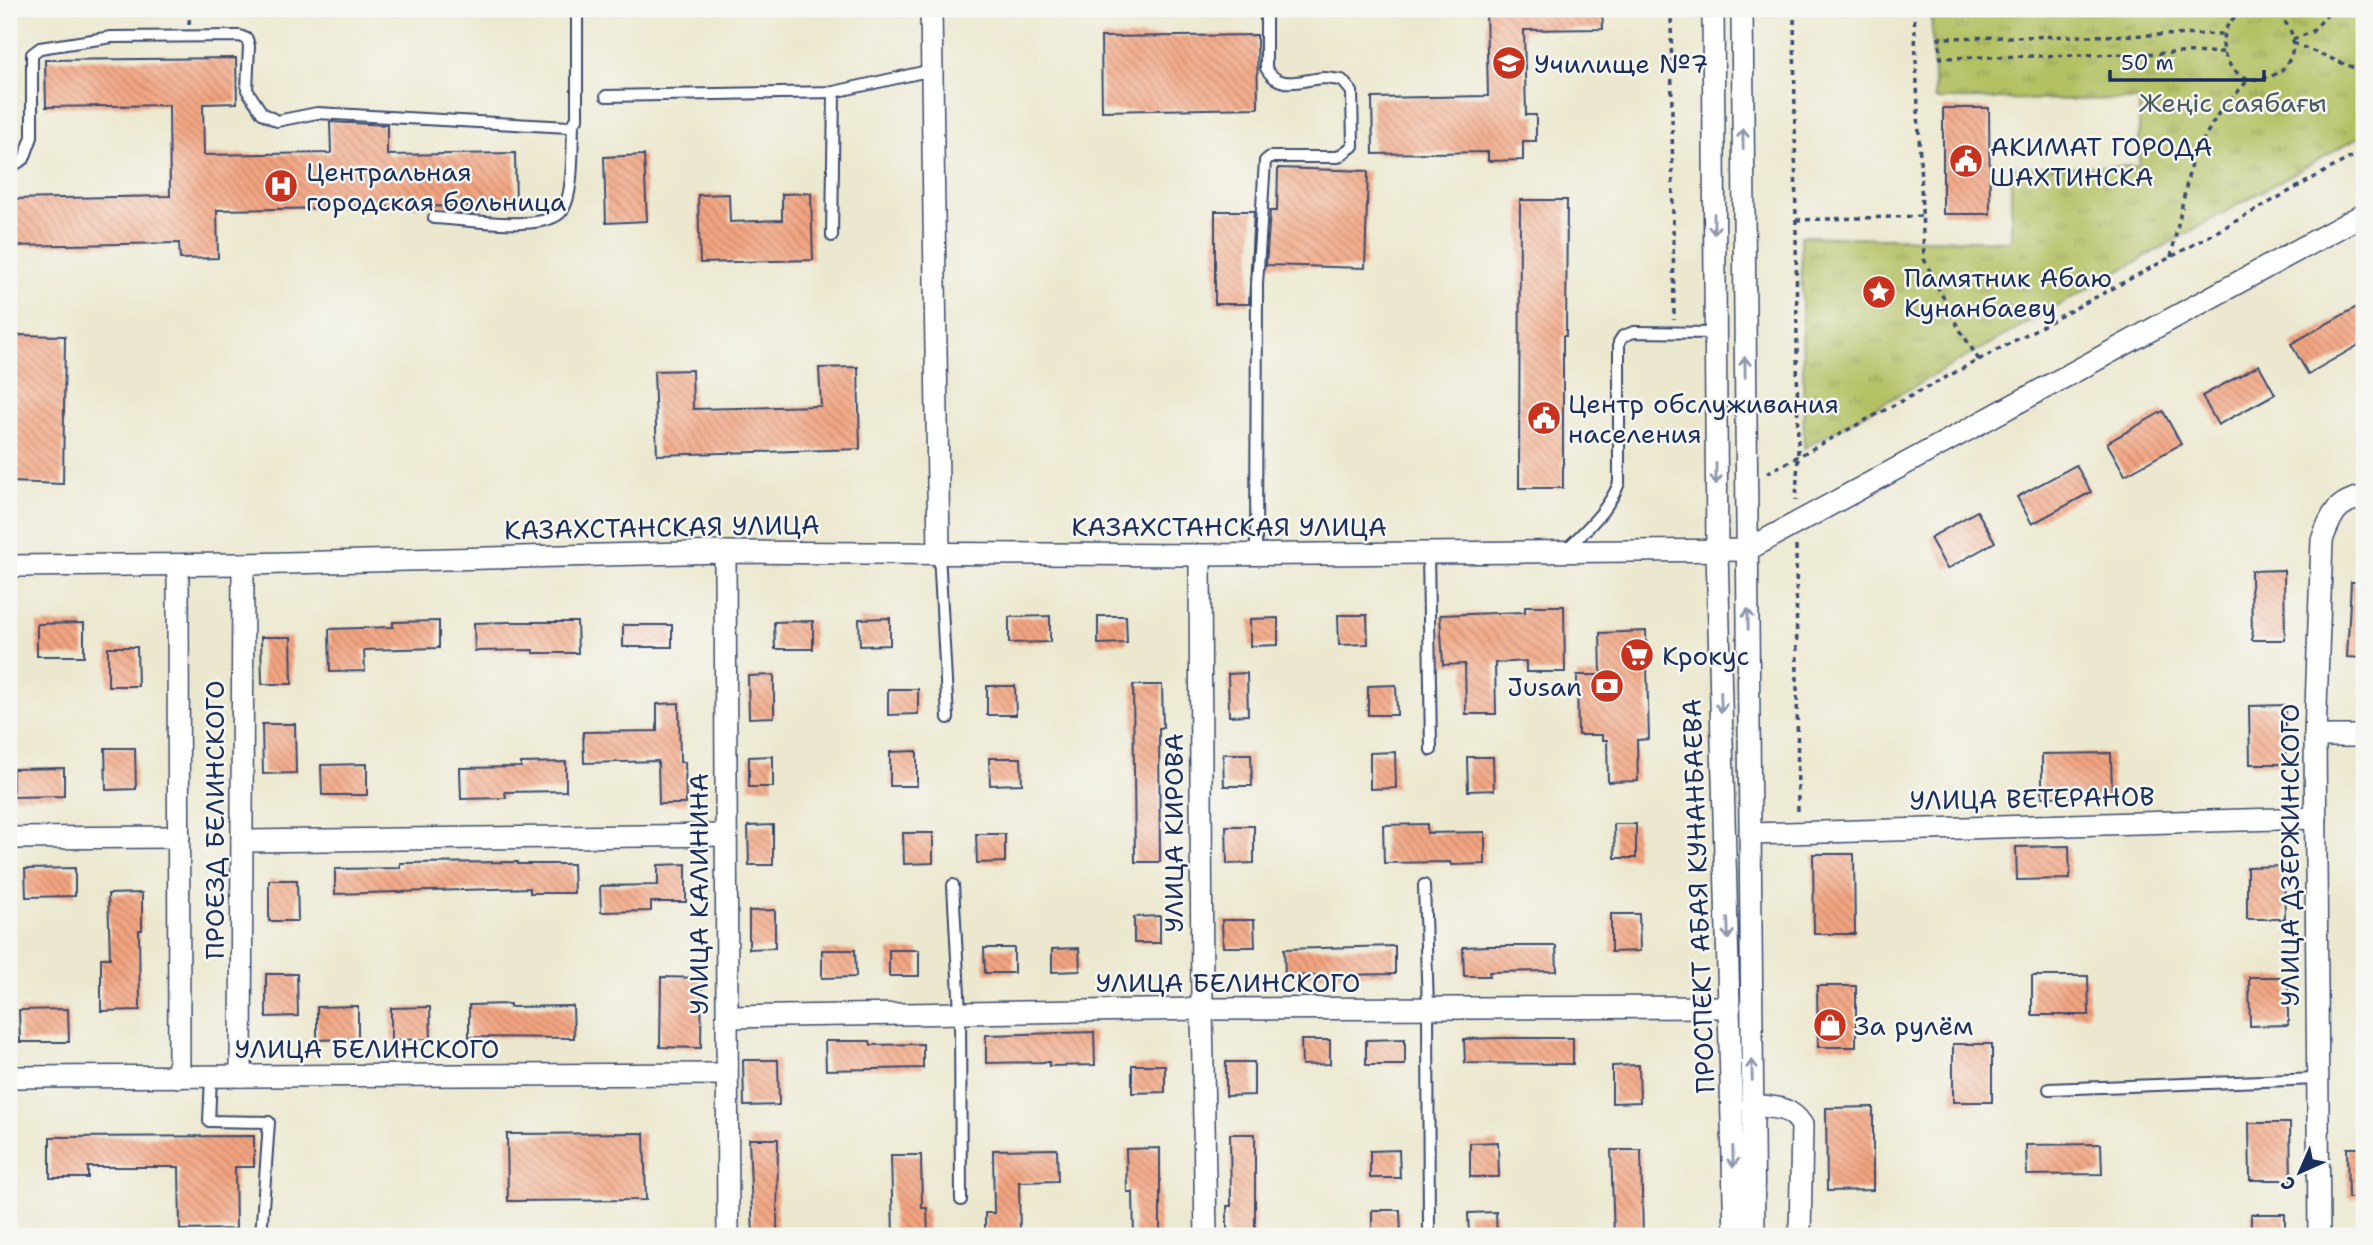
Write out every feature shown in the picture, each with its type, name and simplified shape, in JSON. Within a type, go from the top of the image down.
[{"type":"street","points":[[931,9],[939,553]]},
{"type":"street","name":"ПРОСПЕКТ АБАЯ КУНАНБАЕВА","points":[[1713,9],[1717,550],[1735,1236]]},
{"type":"street","name":"ПРОСПЕКТ АБАЯ КУНАНБАЕВА","points":[[1742,9],[1754,1236]]},
{"type":"street","name":"КАЗАХСТАНСКАЯ УЛИЦА","points":[[9,566],[243,564],[725,551],[1256,555],[1747,550],[2364,214]]},
{"type":"street","name":"УЛИЦА ДЗЕРЖИНСКОГО","points":[[2319,1236],[2315,736],[2322,540],[2332,513],[2354,499],[2364,497]]},
{"type":"street","name":"УЛИЦА КАЛИНИНА","points":[[725,551],[728,1236]]},
{"type":"street","name":"УЛИЦА КИРОВА","points":[[1200,555],[1206,1236]]},
{"type":"street","name":"ПРОЕЗД БЕЛИНСКОГО","points":[[242,1076],[243,564]]},
{"type":"street","name":"ПРОЕЗД БЕЛИНСКОГО","points":[[178,565],[179,1077]]},
{"type":"street","points":[[2315,736],[2364,736]]},
{"type":"street","name":"УЛИЦА ВЕТЕРАНОВ","points":[[1750,834],[2316,818]]},
{"type":"street","points":[[242,841],[726,835]]},
{"type":"street","points":[[9,838],[179,837]]},
{"type":"street","name":"УЛИЦА БЕЛИНСКОГО","points":[[727,1017],[1202,1009],[1730,1007]]},
{"type":"street","name":"УЛИЦА БЕЛИНСКОГО","points":[[9,1077],[726,1074]]},
{"type":"street","points":[[1752,1105],[1789,1110],[1802,1125],[1800,1236]]},
{"type":"lane","points":[[434,218],[520,223],[552,220],[563,210],[569,187],[573,125],[577,119],[577,9]]},
{"type":"lane","points":[[1256,555],[1258,284],[1265,162],[1270,157],[1338,157],[1353,146],[1352,92],[1342,80],[1324,78],[1284,83],[1270,76],[1266,68],[1266,9]]},
{"type":"lane","points":[[9,169],[24,159],[32,137],[32,54],[40,48],[112,37],[240,36],[247,39],[247,90],[262,113],[277,121],[317,113],[565,128],[573,125]]},
{"type":"lane","points":[[606,96],[834,92],[932,70]]},
{"type":"lane","points":[[832,236],[834,92]]},
{"type":"lane","points":[[1565,551],[1603,510],[1615,494],[1619,483],[1619,342],[1623,336],[1629,333],[1715,332]]},
{"type":"lane","points":[[939,553],[948,718]]},
{"type":"lane","points":[[1428,553],[1432,750]]},
{"type":"lane","points":[[953,885],[960,1013],[961,1200]]},
{"type":"lane","points":[[1424,885],[1428,1008],[1429,1235]]},
{"type":"lane","points":[[211,1077],[209,1121],[270,1122],[261,1236]]},
{"type":"lane","points":[[2049,1088],[2318,1080]]},
{"type":"path","points":[[1671,9],[1674,332]]},
{"type":"path","points":[[1794,9],[1798,832]]},
{"type":"path","points":[[1914,9],[1924,259],[1957,325],[1979,360]]},
{"type":"path","points":[[2253,9],[2236,16],[2224,34],[2223,52],[2233,69],[2250,78],[2261,79],[2280,72],[2291,55],[2293,41],[2289,26],[2282,18],[2263,9]]},
{"type":"path","points":[[2293,41],[2312,32],[2332,9]]},
{"type":"path","points":[[2223,52],[1941,58],[1939,38],[2224,34]]},
{"type":"path","points":[[2293,41],[2364,72]]},
{"type":"path","points":[[2171,257],[2192,159],[2218,114],[2250,78]]},
{"type":"path","points":[[1746,484],[2171,257],[2364,150]]},
{"type":"path","points":[[1796,220],[1923,216]]},
{"type":"green space","name":"Жеңіс саябағы","points":[[1931,9],[2364,9],[2364,134],[1804,448],[1801,236],[2011,241],[2011,167],[2139,166],[2139,100],[1935,99]]},
{"type":"building","points":[[1486,9],[1602,9],[1603,29],[1524,30],[1526,115],[1536,115],[1536,141],[1523,141],[1523,160],[1488,161],[1488,152],[1373,154],[1372,98],[1488,96]]},
{"type":"building","points":[[1257,35],[1258,108],[1102,111],[1101,37]]},
{"type":"building","points":[[236,58],[237,103],[203,104],[204,155],[331,153],[330,122],[387,125],[387,155],[515,153],[516,205],[217,210],[218,258],[180,259],[179,243],[9,246],[9,199],[170,196],[169,105],[46,107],[45,60]]},
{"type":"building","name":"АКИМАТ ГОРОДА ШАХТИНСКА","points":[[1943,108],[1989,108],[1990,214],[1943,214]]},
{"type":"building","points":[[644,155],[647,221],[606,223],[604,157]]},
{"type":"building","points":[[1278,168],[1368,171],[1365,268],[1266,265],[1270,211],[1277,211]]},
{"type":"building","points":[[811,193],[813,260],[700,263],[698,195],[729,194],[730,222],[782,220],[782,194]]},
{"type":"building","points":[[1520,200],[1567,200],[1566,336],[1563,336],[1563,488],[1519,488]]},
{"type":"building","points":[[1215,211],[1254,211],[1249,304],[1215,304]]},
{"type":"building","points":[[2364,303],[2364,342],[2308,374],[2291,344]]},
{"type":"building","points":[[12,335],[65,336],[63,484],[10,482]]},
{"type":"building","points":[[2259,365],[2275,394],[2218,425],[2202,396]]},
{"type":"building","points":[[858,367],[860,449],[657,455],[654,371],[692,370],[693,409],[821,406],[819,368]]},
{"type":"building","points":[[2163,411],[2181,444],[2125,475],[2107,443]]},
{"type":"building","points":[[2076,465],[2091,492],[2032,524],[2017,497]]},
{"type":"building","points":[[1977,511],[1995,542],[1947,569],[1930,538]]},
{"type":"building","points":[[2284,570],[2285,640],[2252,640],[2251,571]]},
{"type":"building","points":[[2351,582],[2364,582],[2364,658],[2347,657]]},
{"type":"building","points":[[1525,606],[1564,606],[1565,672],[1526,672],[1526,661],[1495,663],[1496,714],[1466,714],[1465,664],[1443,665],[1440,615],[1525,612]]},
{"type":"building","points":[[1338,615],[1367,615],[1368,644],[1339,645]]},
{"type":"building","points":[[1050,616],[1050,642],[1009,643],[1009,617]]},
{"type":"building","points":[[1098,616],[1126,616],[1127,643],[1098,644]]},
{"type":"building","points":[[890,618],[890,645],[860,646],[859,619]]},
{"type":"building","points":[[1278,618],[1278,645],[1250,646],[1250,619]]},
{"type":"building","points":[[439,621],[439,648],[364,650],[365,671],[330,672],[329,629],[393,627],[393,622]]},
{"type":"building","points":[[813,621],[813,649],[775,649],[774,622]]},
{"type":"building","points":[[577,622],[578,653],[533,653],[533,650],[475,651],[474,623]]},
{"type":"building","points":[[84,623],[84,656],[37,656],[37,624]]},
{"type":"building","points":[[623,625],[672,625],[672,647],[623,647]]},
{"type":"building","points":[[1646,631],[1649,739],[1637,740],[1638,781],[1608,782],[1607,740],[1602,740],[1602,735],[1578,735],[1577,675],[1601,675],[1600,633]]},
{"type":"building","points":[[261,637],[291,637],[292,684],[262,684]]},
{"type":"building","points":[[108,647],[137,647],[138,686],[108,686]]},
{"type":"building","points":[[1247,673],[1248,715],[1229,716],[1228,674]]},
{"type":"building","points":[[774,675],[774,717],[749,718],[748,676]]},
{"type":"building","points":[[1133,685],[1162,685],[1163,728],[1159,728],[1160,862],[1135,862]]},
{"type":"building","points":[[1396,685],[1397,715],[1368,715],[1368,686]]},
{"type":"building","points":[[987,686],[1015,686],[1016,715],[987,715]]},
{"type":"building","points":[[888,689],[918,689],[918,714],[888,715]]},
{"type":"building","points":[[679,703],[680,762],[685,762],[686,804],[659,804],[658,761],[584,763],[583,732],[657,731],[657,704]]},
{"type":"building","points":[[2285,705],[2285,764],[2250,764],[2249,706]]},
{"type":"building","points":[[262,724],[295,724],[296,773],[263,774]]},
{"type":"building","points":[[105,748],[135,748],[136,789],[106,790]]},
{"type":"building","points":[[917,751],[917,786],[890,786],[890,752]]},
{"type":"building","points":[[1395,752],[1396,788],[1370,789],[1370,753]]},
{"type":"building","points":[[2111,753],[2112,796],[2042,797],[2042,754]]},
{"type":"building","points":[[1223,754],[1251,754],[1252,786],[1224,786]]},
{"type":"building","points":[[773,756],[773,787],[749,787],[749,757]]},
{"type":"building","points":[[1467,757],[1493,757],[1494,790],[1468,791]]},
{"type":"building","points":[[989,758],[1021,758],[1022,784],[990,785]]},
{"type":"building","points":[[566,762],[566,791],[505,792],[506,798],[461,799],[460,768],[521,767],[521,763]]},
{"type":"building","points":[[367,764],[367,795],[322,795],[321,765]]},
{"type":"building","points":[[64,768],[64,796],[13,797],[13,769]]},
{"type":"building","points":[[1427,824],[1427,833],[1485,832],[1485,864],[1384,863],[1383,825]]},
{"type":"building","points":[[1614,824],[1636,824],[1636,858],[1615,858]]},
{"type":"building","points":[[773,825],[773,865],[749,865],[748,826]]},
{"type":"building","points":[[1226,826],[1254,826],[1254,863],[1227,864]]},
{"type":"building","points":[[903,833],[933,833],[933,863],[904,864]]},
{"type":"building","points":[[976,834],[1005,834],[1005,862],[977,863]]},
{"type":"building","points":[[2069,846],[2070,879],[2017,880],[2016,847]]},
{"type":"building","points":[[1813,854],[1854,854],[1855,934],[1814,934]]},
{"type":"building","points":[[400,863],[573,864],[574,893],[530,893],[530,888],[335,894],[335,869],[400,868]]},
{"type":"building","points":[[686,864],[686,902],[651,902],[651,911],[601,912],[600,886],[658,885],[658,865]]},
{"type":"building","points":[[2284,866],[2285,919],[2247,919],[2247,867]]},
{"type":"building","points":[[75,868],[75,896],[26,897],[25,869]]},
{"type":"building","points":[[269,880],[297,880],[298,921],[269,921]]},
{"type":"building","points":[[142,893],[142,930],[139,930],[140,1010],[101,1011],[101,958],[110,958],[108,894]]},
{"type":"building","points":[[775,910],[775,948],[749,949],[749,911]]},
{"type":"building","points":[[1611,914],[1639,914],[1640,951],[1611,952]]},
{"type":"building","points":[[1160,916],[1160,943],[1134,943],[1134,917]]},
{"type":"building","points":[[1222,920],[1254,920],[1255,947],[1223,947]]},
{"type":"building","points":[[1395,946],[1395,974],[1285,976],[1284,949]]},
{"type":"building","points":[[1556,946],[1557,971],[1489,972],[1490,976],[1464,976],[1463,947]]},
{"type":"building","points":[[984,948],[1014,948],[1014,973],[985,973]]},
{"type":"building","points":[[1079,948],[1080,971],[1052,972],[1052,949]]},
{"type":"building","points":[[822,950],[855,950],[856,977],[822,978]]},
{"type":"building","points":[[889,950],[919,950],[919,976],[889,976]]},
{"type":"building","points":[[266,974],[297,974],[298,1016],[266,1017]]},
{"type":"building","points":[[2032,976],[2088,976],[2089,1015],[2032,1015]]},
{"type":"building","points":[[661,977],[702,978],[701,1048],[660,1047]]},
{"type":"building","points":[[2249,977],[2288,977],[2288,1025],[2250,1026]]},
{"type":"building","points":[[1817,986],[1856,986],[1856,1047],[1818,1047]]},
{"type":"building","points":[[510,1004],[510,1007],[573,1006],[574,1038],[469,1037],[469,1005]]},
{"type":"building","points":[[358,1006],[358,1039],[317,1040],[317,1007]]},
{"type":"building","points":[[430,1007],[431,1039],[391,1040],[391,1008]]},
{"type":"building","points":[[68,1009],[69,1042],[20,1042],[19,1010]]},
{"type":"building","points":[[1094,1032],[1095,1065],[1049,1066],[1049,1062],[986,1063],[986,1035]]},
{"type":"building","points":[[1573,1038],[1573,1064],[1465,1063],[1464,1039]]},
{"type":"building","points":[[1405,1039],[1405,1065],[1366,1065],[1366,1040]]},
{"type":"building","points":[[1301,1040],[1330,1040],[1330,1064],[1302,1065]]},
{"type":"building","points":[[825,1041],[870,1041],[871,1045],[923,1044],[923,1068],[826,1070]]},
{"type":"building","points":[[1953,1044],[1992,1044],[1992,1102],[1953,1102]]},
{"type":"building","points":[[743,1060],[778,1060],[779,1105],[744,1106]]},
{"type":"building","points":[[1226,1062],[1254,1062],[1254,1095],[1226,1096]]},
{"type":"building","points":[[1132,1065],[1165,1065],[1165,1092],[1132,1093]]},
{"type":"building","points":[[1639,1065],[1640,1102],[1612,1103],[1612,1066]]},
{"type":"building","points":[[1873,1107],[1873,1190],[1827,1191],[1826,1108]]},
{"type":"building","points":[[2249,1123],[2290,1123],[2291,1180],[2250,1180]]},
{"type":"building","points":[[644,1133],[646,1200],[508,1201],[507,1134]]},
{"type":"building","points":[[1230,1134],[1255,1134],[1255,1236],[1227,1236],[1227,1206],[1231,1206]]},
{"type":"building","points":[[254,1136],[254,1167],[235,1167],[236,1229],[180,1230],[179,1167],[88,1167],[88,1178],[50,1178],[50,1137]]},
{"type":"building","points":[[749,1139],[778,1139],[777,1236],[753,1236]]},
{"type":"building","points":[[1498,1142],[1499,1177],[1470,1177],[1470,1143]]},
{"type":"building","points":[[2101,1144],[2102,1174],[2027,1175],[2026,1145]]},
{"type":"building","points":[[1160,1148],[1160,1236],[1134,1236],[1133,1192],[1127,1192],[1126,1149]]},
{"type":"building","points":[[2347,1148],[2364,1148],[2364,1198],[2348,1198]]},
{"type":"building","points":[[1057,1149],[1058,1181],[1019,1182],[1020,1236],[985,1236],[985,1213],[994,1213],[993,1150]]},
{"type":"building","points":[[1399,1150],[1400,1178],[1370,1178],[1370,1151]]},
{"type":"building","points":[[1611,1150],[1641,1150],[1643,1236],[1614,1236]]},
{"type":"building","points":[[891,1155],[921,1155],[922,1208],[927,1208],[928,1236],[893,1236]]},
{"type":"building","points":[[1372,1210],[1400,1210],[1401,1236],[1372,1236]]},
{"type":"building","points":[[1496,1212],[1497,1236],[1469,1236],[1468,1213]]},
{"type":"building","points":[[2251,1214],[2285,1214],[2285,1236],[2251,1236]]},
{"type":"place","name":"Училище №7","points":[[1509,63]]},
{"type":"place","name":"АКИМАТ ГОРОДА ШАХТИНСКА","points":[[1966,161]]},
{"type":"place","name":"Центральная городская больница","points":[[281,186]]},
{"type":"place","name":"Памятник Абаю Кунанбаеву","points":[[1879,292]]},
{"type":"place","name":"Центр обслуживания населения","points":[[1544,418]]},
{"type":"place","name":"Крокус","points":[[1637,655]]},
{"type":"place","name":"Jusan","points":[[1607,686]]},
{"type":"place","name":"За рулём","points":[[1830,1025]]}]
